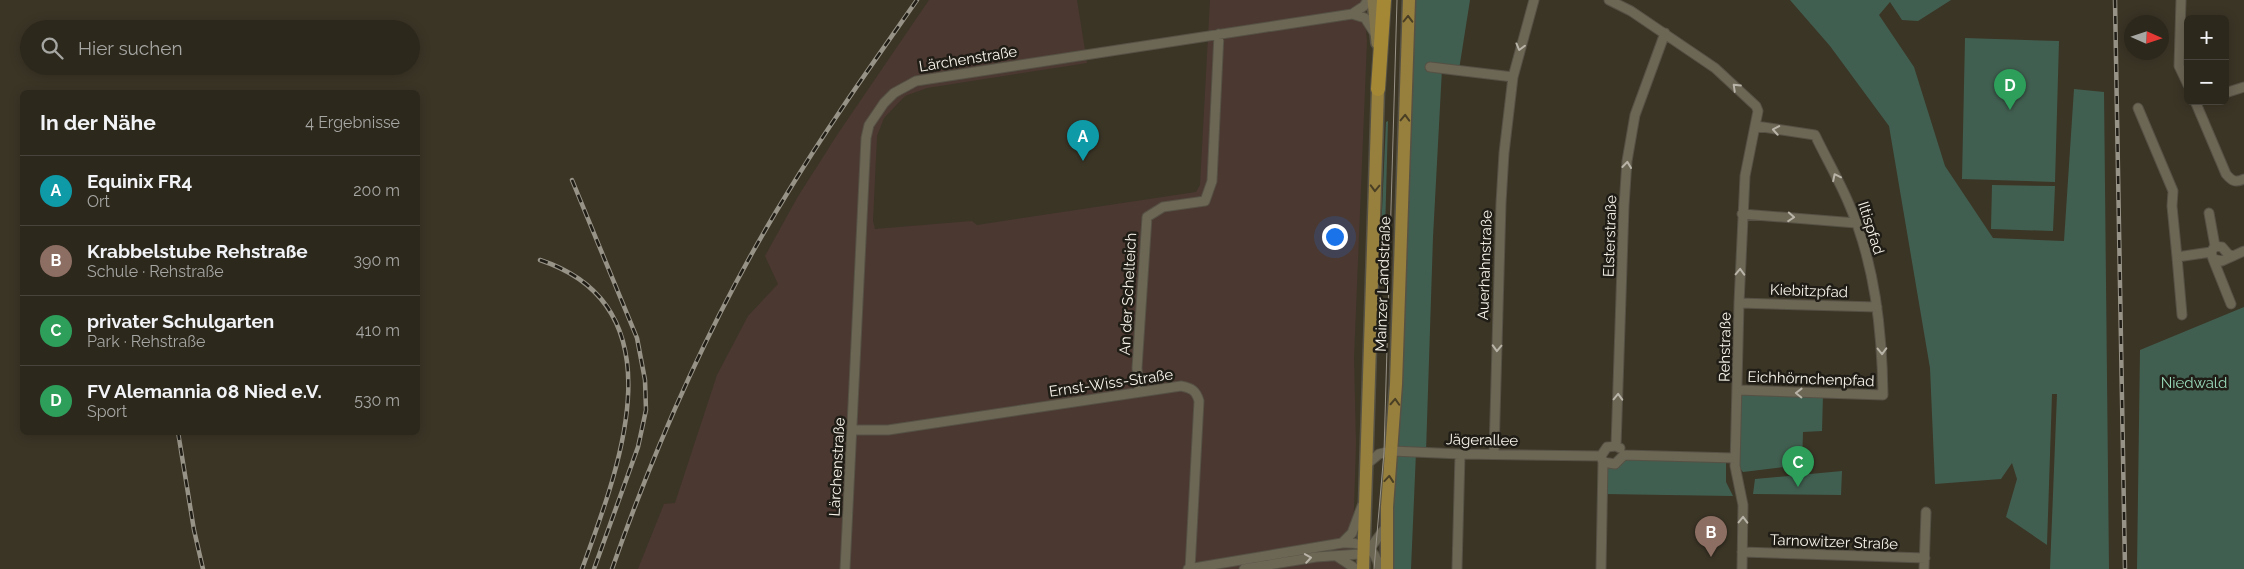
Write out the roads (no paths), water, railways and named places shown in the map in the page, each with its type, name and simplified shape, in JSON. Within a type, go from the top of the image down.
[{"type":"highway","points":[[1378,89],[1384,0]]},
{"type":"main road","name":"Mainzer Landstraße","points":[[1363,569],[1366,549],[1378,89],[1373,0]]},
{"type":"main road","name":"Mainzer Landstraße","points":[[1387,569],[1386,526],[1396,384],[1409,0]]},
{"type":"street","points":[[1352,14],[1364,6],[1368,0]]},
{"type":"street","name":"Auerhahnstraße","points":[[1494,453],[1501,200],[1513,78],[1534,0]]},
{"type":"street","points":[[1609,0],[1631,11],[1715,68],[1756,106],[1758,116],[1756,126]]},
{"type":"street","points":[[2181,0],[2180,66],[2184,76]]},
{"type":"street","points":[[1352,14],[1365,18],[1370,23],[1377,45]]},
{"type":"street","name":"Lärchenstraße","points":[[845,569],[865,150],[869,125],[884,103],[894,93],[916,81],[1352,14]]},
{"type":"street","name":"Elsterstraße","points":[[1616,446],[1624,206],[1628,161],[1636,115],[1665,33]]},
{"type":"street","name":"An der Schelteich","points":[[1139,392],[1137,368],[1148,217],[1163,207],[1205,201],[1208,195],[1212,182],[1219,34]]},
{"type":"street","points":[[1430,67],[1513,78]]},
{"type":"street","points":[[2229,93],[2244,87]]},
{"type":"street","points":[[2199,105],[2226,174],[2231,180],[2238,182],[2244,180]]},
{"type":"street","points":[[2138,108],[2174,191],[2172,206],[2182,315]]},
{"type":"street","name":"Rehstraße","points":[[1742,569],[1744,505],[1736,479],[1739,303],[1745,176],[1756,126]]},
{"type":"street","name":"Iltispfad","points":[[1756,126],[1815,135],[1849,204],[1864,247],[1877,306],[1882,343],[1883,395]]},
{"type":"street","points":[[2208,213],[2213,252],[2231,304]]},
{"type":"street","points":[[1742,214],[1856,223]]},
{"type":"street","points":[[2177,257],[2213,252],[2222,247],[2228,254],[2233,256]]},
{"type":"street","points":[[2213,252],[2222,261],[2244,251]]},
{"type":"street","name":"Kiebitzpfad","points":[[1739,303],[1877,306]]},
{"type":"street","name":"Ernst-Wiss-Straße","points":[[853,430],[888,430],[1181,386],[1190,388],[1197,395],[1189,569]]},
{"type":"street","name":"Eichhörnchenpfad","points":[[1738,390],[1883,395]]},
{"type":"street","points":[[1601,569],[1602,459],[1607,447],[1616,446],[1624,455]]},
{"type":"street","points":[[1367,464],[1379,454],[1392,450]]},
{"type":"street","name":"Jägerallee","points":[[1392,450],[1602,459],[1615,464],[1624,455],[1736,458]]},
{"type":"street","points":[[1456,569],[1460,454]]},
{"type":"street","points":[[1342,543],[1352,533],[1367,494]]},
{"type":"street","points":[[1924,569],[1926,512]]},
{"type":"street","points":[[1244,569],[1333,556],[1366,549],[1381,537],[1386,526]]},
{"type":"street","points":[[1189,569],[1342,543],[1366,549],[1378,562],[1380,569]]},
{"type":"street","name":"Tarnowitzer Straße","points":[[1742,552],[1925,558]]},
{"type":"street","points":[[1191,555],[1199,562],[1211,565]]},
{"type":"street","points":[[1333,556],[1345,560],[1356,569]]},
{"type":"tram line","points":[[1374,569],[1384,452],[1397,0]]},
{"type":"railway","points":[[612,569],[669,423],[712,329],[736,282],[803,167],[917,0]]},
{"type":"railway","points":[[2115,0],[2125,569]]},
{"type":"railway","points":[[572,180],[637,338],[645,380],[646,410],[638,447],[594,569]]},
{"type":"railway","points":[[540,260],[584,283],[612,314],[625,352],[628,394],[622,439],[611,485],[582,569]]},
{"type":"railway","points":[[178,435],[194,530],[203,569]]},
{"type":"place","name":"FV Alemannia 08 Nied e.V.","points":[[2010,110]]},
{"type":"place","name":"Equinix FR4","points":[[1083,161]]},
{"type":"place","name":"privater Schulgarten","points":[[1798,487]]},
{"type":"place","name":"Krabbelstube Rehstraße","points":[[1711,557]]},
{"type":"park label","name":"Niedwald","points":[[2194,383]]}]
